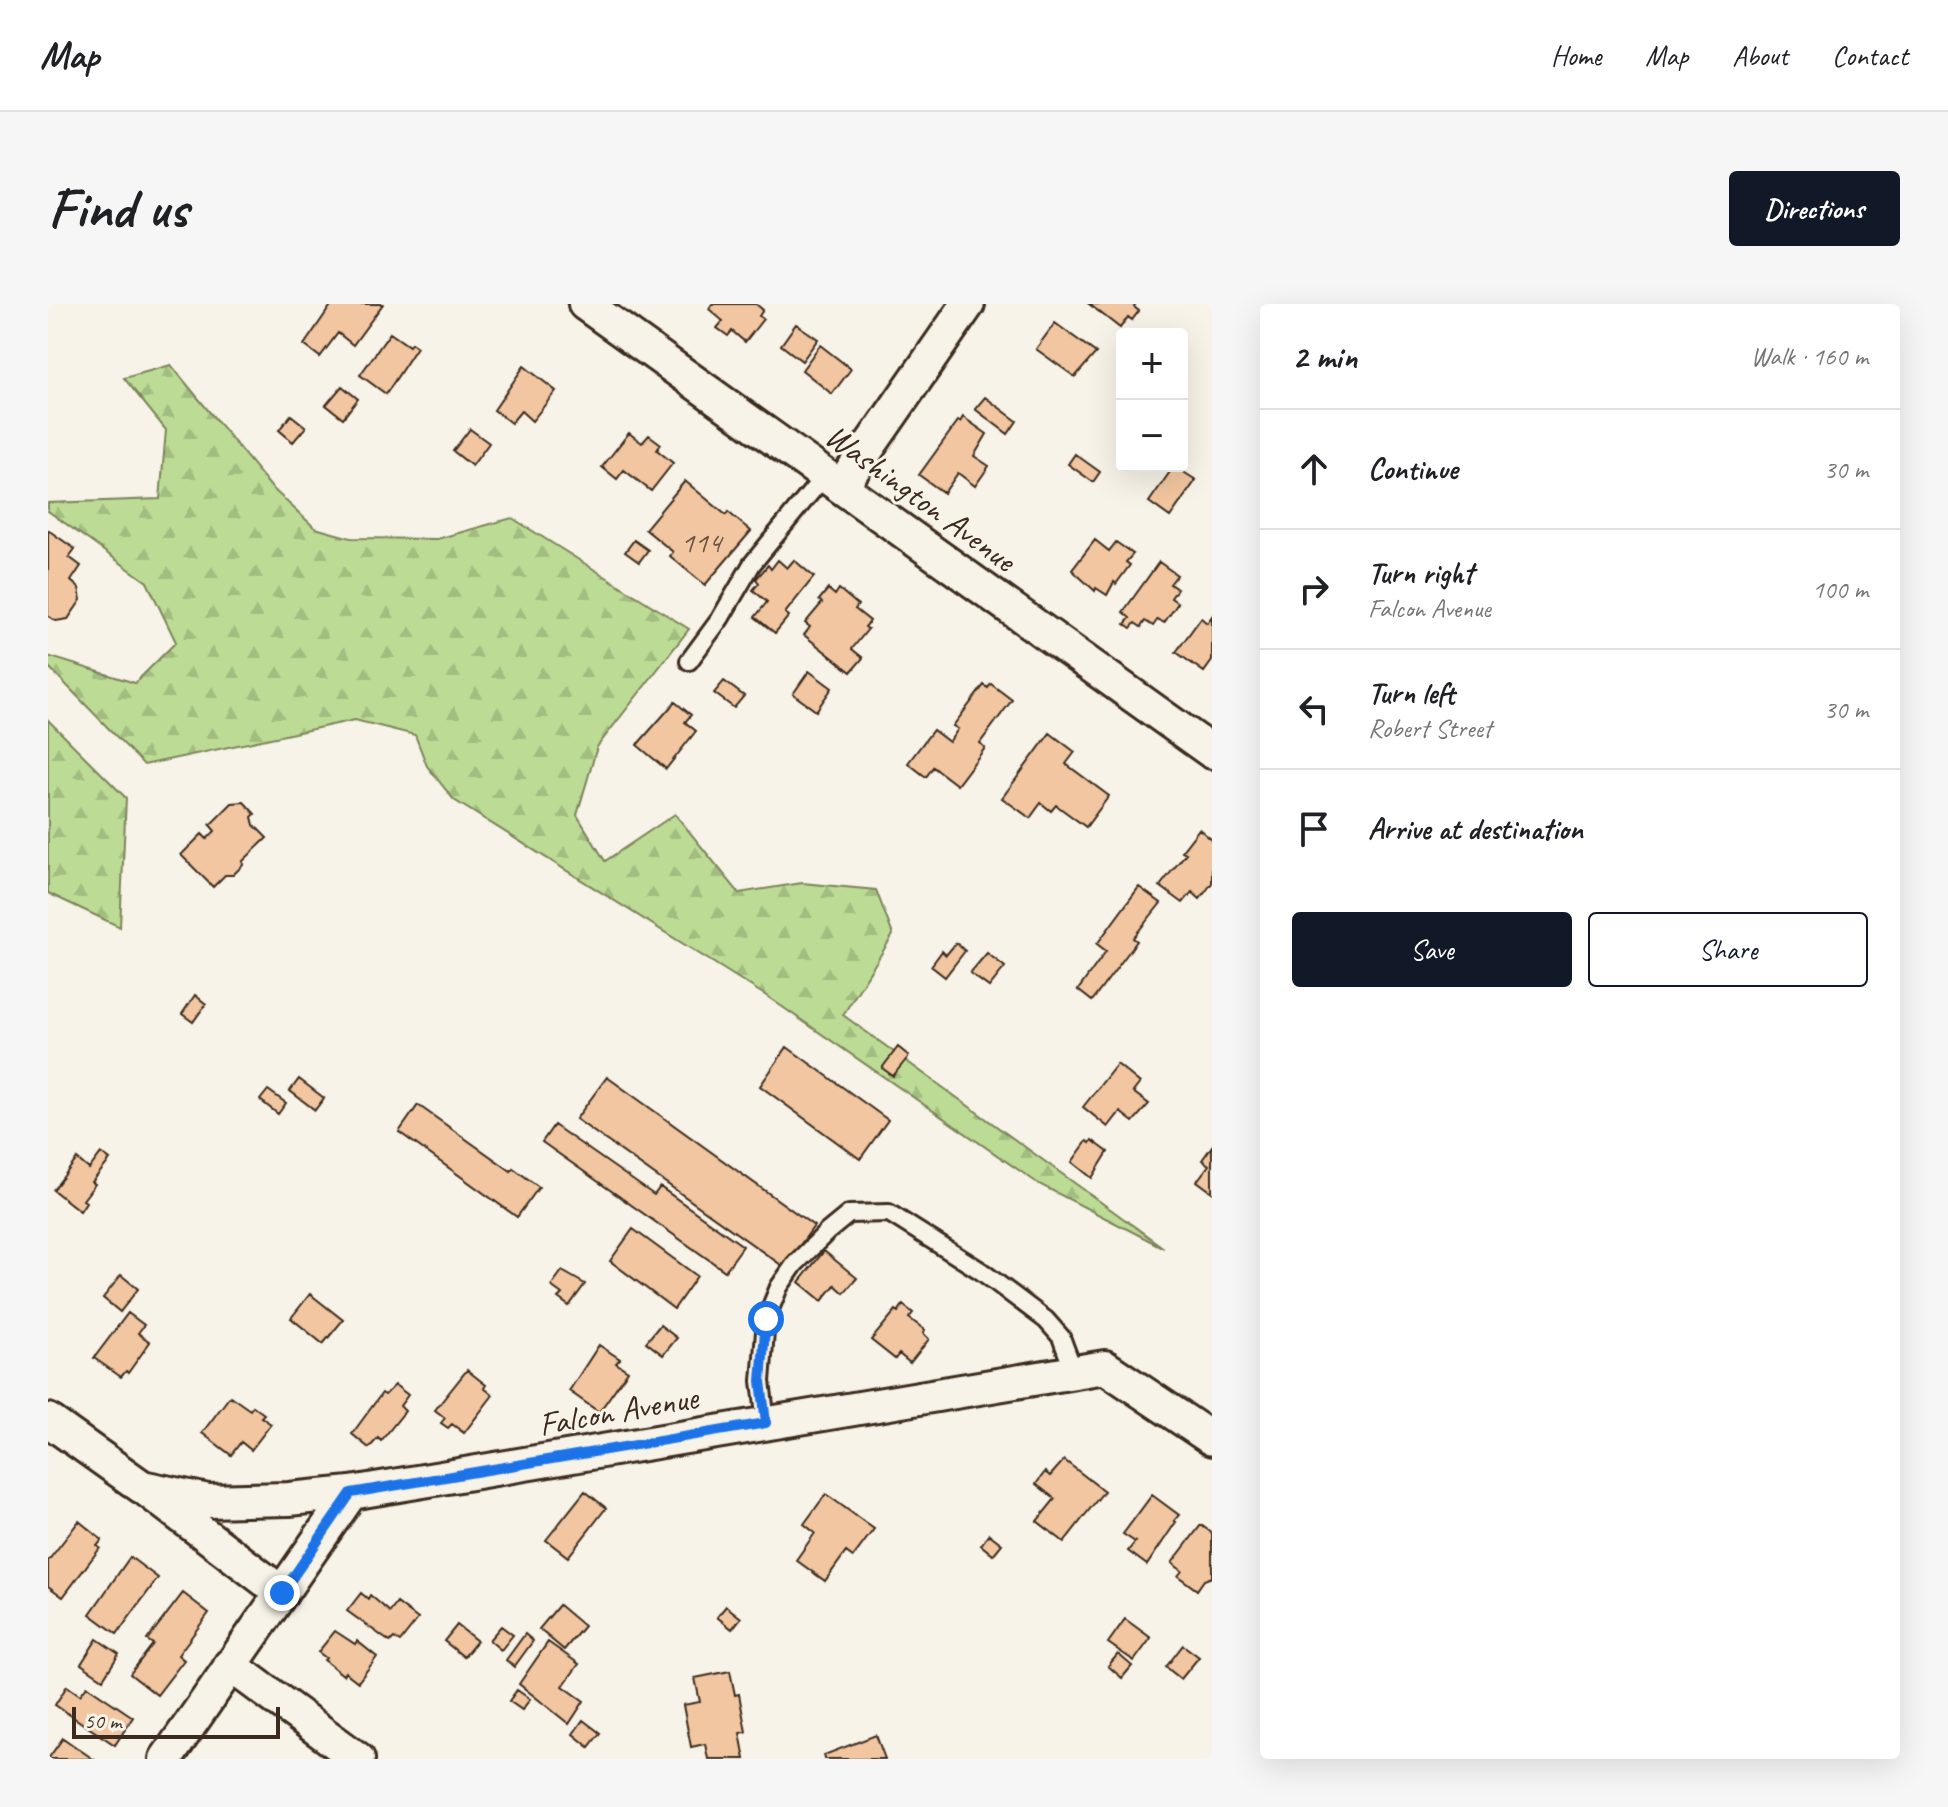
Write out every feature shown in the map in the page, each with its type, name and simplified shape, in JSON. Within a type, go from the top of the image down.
[{"type":"street","name":"Washington Avenue","points":[[585,304],[1212,752]]},
{"type":"street","points":[[833,481],[968,304]]},
{"type":"street","points":[[1089,1369],[1212,1439]]},
{"type":"street","name":"Falcon Avenue","points":[[142,1487],[208,1501],[289,1499],[351,1493],[1089,1369]]},
{"type":"street","name":"Falcon Avenue","points":[[48,1420],[282,1593]]},
{"type":"street","points":[[166,1759],[351,1493]]},
{"type":"street","points":[[230,1665],[358,1759]]},
{"type":"lane","points":[[689,661],[720,619],[752,564],[833,481]]},
{"type":"lane","points":[[766,1423],[761,1381],[766,1319],[779,1287],[795,1264],[849,1214],[889,1213],[981,1271],[1046,1320],[1089,1369]]},
{"type":"green space","points":[[171,365],[271,487],[315,528],[351,538],[437,539],[512,518],[689,629],[597,747],[577,815],[605,861],[675,814],[739,893],[802,883],[876,890],[893,935],[843,1015],[1164,1248],[1039,1184],[768,997],[454,800],[427,766],[415,735],[355,720],[144,765],[48,666],[48,656],[135,683],[176,642],[147,582],[48,511],[48,503],[160,499],[166,430],[124,378]]},
{"type":"green space","points":[[48,720],[126,798],[120,927],[48,893]]},
{"type":"building","points":[[332,304],[383,304],[353,345],[338,333],[320,357],[304,345]]},
{"type":"building","points":[[712,304],[756,304],[763,310],[759,316],[763,319],[745,342],[732,331],[728,336],[717,328],[723,321],[709,309]]},
{"type":"building","points":[[1089,304],[1136,304],[1134,307],[1139,311],[1132,320],[1128,317],[1120,328]]},
{"type":"building","points":[[1055,323],[1096,353],[1075,377],[1036,349]]},
{"type":"building","points":[[796,324],[818,339],[802,361],[781,345]]},
{"type":"building","points":[[390,333],[409,346],[411,343],[417,347],[386,394],[360,375]]},
{"type":"building","points":[[820,345],[851,369],[832,394],[802,370]]},
{"type":"building","points":[[524,366],[556,391],[532,421],[521,411],[511,423],[494,410]]},
{"type":"building","points":[[342,386],[358,399],[343,418],[326,405]]},
{"type":"building","points":[[985,397],[1017,421],[1008,434],[975,409]]},
{"type":"building","points":[[291,415],[306,427],[293,442],[279,430]]},
{"type":"building","points":[[963,417],[987,434],[974,456],[989,466],[975,486],[958,473],[944,493],[919,475]]},
{"type":"building","points":[[470,429],[489,443],[472,466],[453,451]]},
{"type":"building","points":[[629,433],[642,443],[649,435],[661,444],[657,450],[673,463],[651,491],[624,470],[617,479],[602,467]]},
{"type":"building","points":[[1075,454],[1100,472],[1093,482],[1068,464]]},
{"type":"building","points":[[1170,472],[1183,472],[1196,480],[1170,517],[1149,502]]},
{"type":"building","points":[[685,481],[751,531],[705,585],[670,556],[673,552],[645,529]]},
{"type":"building","points":[[48,530],[75,549],[69,557],[81,566],[71,581],[79,588],[81,600],[68,619],[56,621],[48,616]]},
{"type":"building","points":[[634,540],[648,550],[639,562],[625,552]]},
{"type":"building","points":[[1095,540],[1109,551],[1116,542],[1133,554],[1126,562],[1130,565],[1107,595],[1096,588],[1095,591],[1072,570]]},
{"type":"building","points":[[778,560],[787,568],[794,560],[814,577],[785,613],[789,616],[775,633],[755,617],[767,602],[753,590],[759,583],[756,579],[768,565],[771,569]]},
{"type":"building","points":[[1159,562],[1177,575],[1170,584],[1177,589],[1171,598],[1178,603],[1164,623],[1158,619],[1153,626],[1145,621],[1141,627],[1135,623],[1131,628],[1125,624],[1130,618],[1123,612]]},
{"type":"building","points":[[828,589],[835,595],[839,589],[858,605],[855,609],[870,621],[865,627],[868,629],[852,649],[863,658],[851,672],[804,635],[810,627],[805,623],[822,603],[819,600]]},
{"type":"building","points":[[1212,616],[1212,661],[1204,672],[1176,652],[1201,618],[1207,623]]},
{"type":"building","points":[[809,671],[832,688],[816,711],[793,694]]},
{"type":"building","points":[[724,681],[744,696],[734,708],[714,693]]},
{"type":"building","points":[[991,684],[1012,700],[980,743],[985,748],[957,785],[933,767],[926,777],[908,763],[933,730],[949,742],[958,729],[953,726],[984,685],[988,688]]},
{"type":"building","points":[[675,702],[691,715],[685,722],[696,731],[666,769],[637,745]]},
{"type":"building","points":[[1050,733],[1075,752],[1066,764],[1109,796],[1086,827],[1056,805],[1051,811],[1041,803],[1030,818],[1002,798]]},
{"type":"building","points":[[244,802],[255,814],[252,817],[254,825],[267,838],[233,875],[225,875],[213,887],[181,855],[202,834],[207,839],[215,831],[210,825],[232,803]]},
{"type":"building","points":[[1199,829],[1212,840],[1212,883],[1200,899],[1192,892],[1183,903],[1160,886],[1186,853],[1182,851]]},
{"type":"building","points":[[1139,887],[1161,903],[1133,938],[1137,941],[1092,1001],[1078,990],[1106,951],[1097,944]]},
{"type":"building","points":[[956,943],[965,951],[945,977],[931,966],[942,951],[946,955]]},
{"type":"building","points":[[987,953],[1005,967],[989,987],[970,973]]},
{"type":"building","points":[[195,995],[206,1004],[193,1022],[182,1014]]},
{"type":"building","points":[[787,1047],[888,1120],[860,1159],[760,1086]]},
{"type":"building","points":[[898,1047],[909,1056],[893,1076],[882,1068]]},
{"type":"building","points":[[1117,1064],[1140,1083],[1133,1092],[1149,1104],[1133,1122],[1120,1112],[1108,1127],[1083,1107]]},
{"type":"building","points":[[607,1077],[814,1226],[784,1267],[576,1119]]},
{"type":"building","points":[[299,1079],[324,1098],[315,1110],[290,1091]]},
{"type":"building","points":[[268,1090],[286,1103],[278,1114],[260,1100]]},
{"type":"building","points":[[418,1105],[511,1171],[513,1168],[539,1187],[517,1217],[399,1132]]},
{"type":"building","points":[[554,1125],[654,1195],[660,1187],[743,1246],[725,1271],[542,1142]]},
{"type":"building","points":[[1092,1140],[1108,1152],[1092,1178],[1072,1162],[1087,1141],[1090,1143]]},
{"type":"building","points":[[1212,1146],[1212,1192],[1197,1181],[1209,1165],[1202,1160]]},
{"type":"building","points":[[101,1153],[110,1160],[92,1182],[95,1184],[83,1200],[86,1202],[80,1211],[53,1190],[77,1159],[89,1169]]},
{"type":"building","points":[[633,1229],[697,1276],[674,1309],[610,1261]]},
{"type":"building","points":[[824,1251],[857,1278],[844,1293],[835,1285],[822,1301],[799,1282]]},
{"type":"building","points":[[562,1271],[585,1284],[569,1306],[558,1298],[562,1294],[551,1286]]},
{"type":"building","points":[[121,1275],[138,1289],[120,1312],[103,1298]]},
{"type":"building","points":[[310,1294],[343,1320],[323,1344],[291,1318]]},
{"type":"building","points":[[903,1305],[913,1313],[909,1318],[925,1330],[923,1333],[929,1339],[910,1363],[899,1354],[895,1359],[871,1340]]},
{"type":"building","points":[[128,1313],[144,1325],[138,1333],[150,1342],[128,1373],[126,1371],[121,1377],[94,1358]]},
{"type":"building","points":[[660,1325],[677,1338],[663,1355],[646,1342]]},
{"type":"building","points":[[599,1345],[620,1359],[616,1363],[628,1371],[599,1412],[569,1391]]},
{"type":"building","points":[[467,1370],[493,1395],[464,1433],[452,1424],[448,1428],[441,1423],[445,1418],[435,1410]]},
{"type":"building","points":[[395,1385],[408,1395],[400,1406],[405,1411],[381,1441],[378,1438],[369,1448],[352,1434],[382,1393],[385,1395]]},
{"type":"building","points":[[230,1396],[250,1410],[253,1406],[271,1424],[251,1450],[241,1442],[231,1455],[202,1433]]},
{"type":"building","points":[[1064,1460],[1104,1491],[1064,1542],[1037,1521],[1055,1499],[1036,1484],[1045,1472],[1050,1476]]},
{"type":"building","points":[[585,1491],[606,1508],[568,1557],[546,1540]]},
{"type":"building","points":[[826,1494],[874,1529],[853,1557],[846,1552],[825,1581],[796,1560],[815,1533],[804,1524]]},
{"type":"building","points":[[1152,1495],[1179,1515],[1147,1565],[1128,1551],[1135,1542],[1123,1534]]},
{"type":"building","points":[[79,1521],[102,1540],[97,1546],[100,1548],[63,1597],[48,1586],[48,1561]]},
{"type":"building","points":[[1201,1525],[1212,1533],[1212,1577],[1204,1580],[1197,1590],[1178,1576],[1182,1571],[1172,1563]]},
{"type":"building","points":[[989,1534],[1002,1544],[993,1555],[981,1545]]},
{"type":"building","points":[[130,1557],[158,1578],[117,1634],[90,1614]]},
{"type":"building","points":[[183,1593],[209,1613],[178,1655],[184,1660],[157,1695],[130,1674],[153,1644],[147,1640]]},
{"type":"building","points":[[361,1593],[368,1599],[370,1595],[390,1612],[397,1603],[418,1619],[400,1642],[394,1638],[390,1642],[347,1611]]},
{"type":"building","points":[[559,1605],[584,1626],[564,1650],[539,1629]]},
{"type":"building","points":[[726,1606],[741,1618],[732,1629],[717,1617]]},
{"type":"building","points":[[1125,1619],[1151,1638],[1134,1661],[1108,1643]]},
{"type":"building","points":[[457,1625],[477,1641],[464,1657],[444,1641]]},
{"type":"building","points":[[501,1626],[513,1635],[501,1650],[489,1640]]},
{"type":"building","points":[[335,1631],[355,1644],[357,1641],[377,1657],[358,1682],[345,1672],[343,1675],[318,1652]]},
{"type":"building","points":[[525,1634],[533,1641],[514,1667],[506,1660]]},
{"type":"building","points":[[97,1639],[119,1654],[103,1679],[81,1664]]},
{"type":"building","points":[[548,1642],[579,1664],[563,1686],[584,1701],[569,1724],[519,1684]]},
{"type":"building","points":[[1183,1645],[1199,1657],[1181,1679],[1166,1667]]},
{"type":"building","points":[[1118,1654],[1132,1666],[1122,1678],[1108,1666]]},
{"type":"building","points":[[730,1671],[735,1695],[739,1694],[746,1732],[740,1733],[745,1759],[708,1759],[705,1744],[691,1747],[683,1705],[700,1702],[695,1678]]},
{"type":"building","points":[[67,1686],[80,1695],[87,1686],[133,1717],[115,1745],[55,1705]]},
{"type":"building","points":[[517,1690],[530,1699],[522,1710],[509,1701]]},
{"type":"building","points":[[583,1720],[600,1733],[589,1747],[573,1734]]},
{"type":"building","points":[[876,1735],[885,1759],[825,1759],[824,1755]]},
{"type":"building","points":[[63,1738],[93,1759],[48,1759]]},
{"type":"route","points":[[282,1593],[351,1493],[766,1423],[761,1350],[766,1319]]}]
